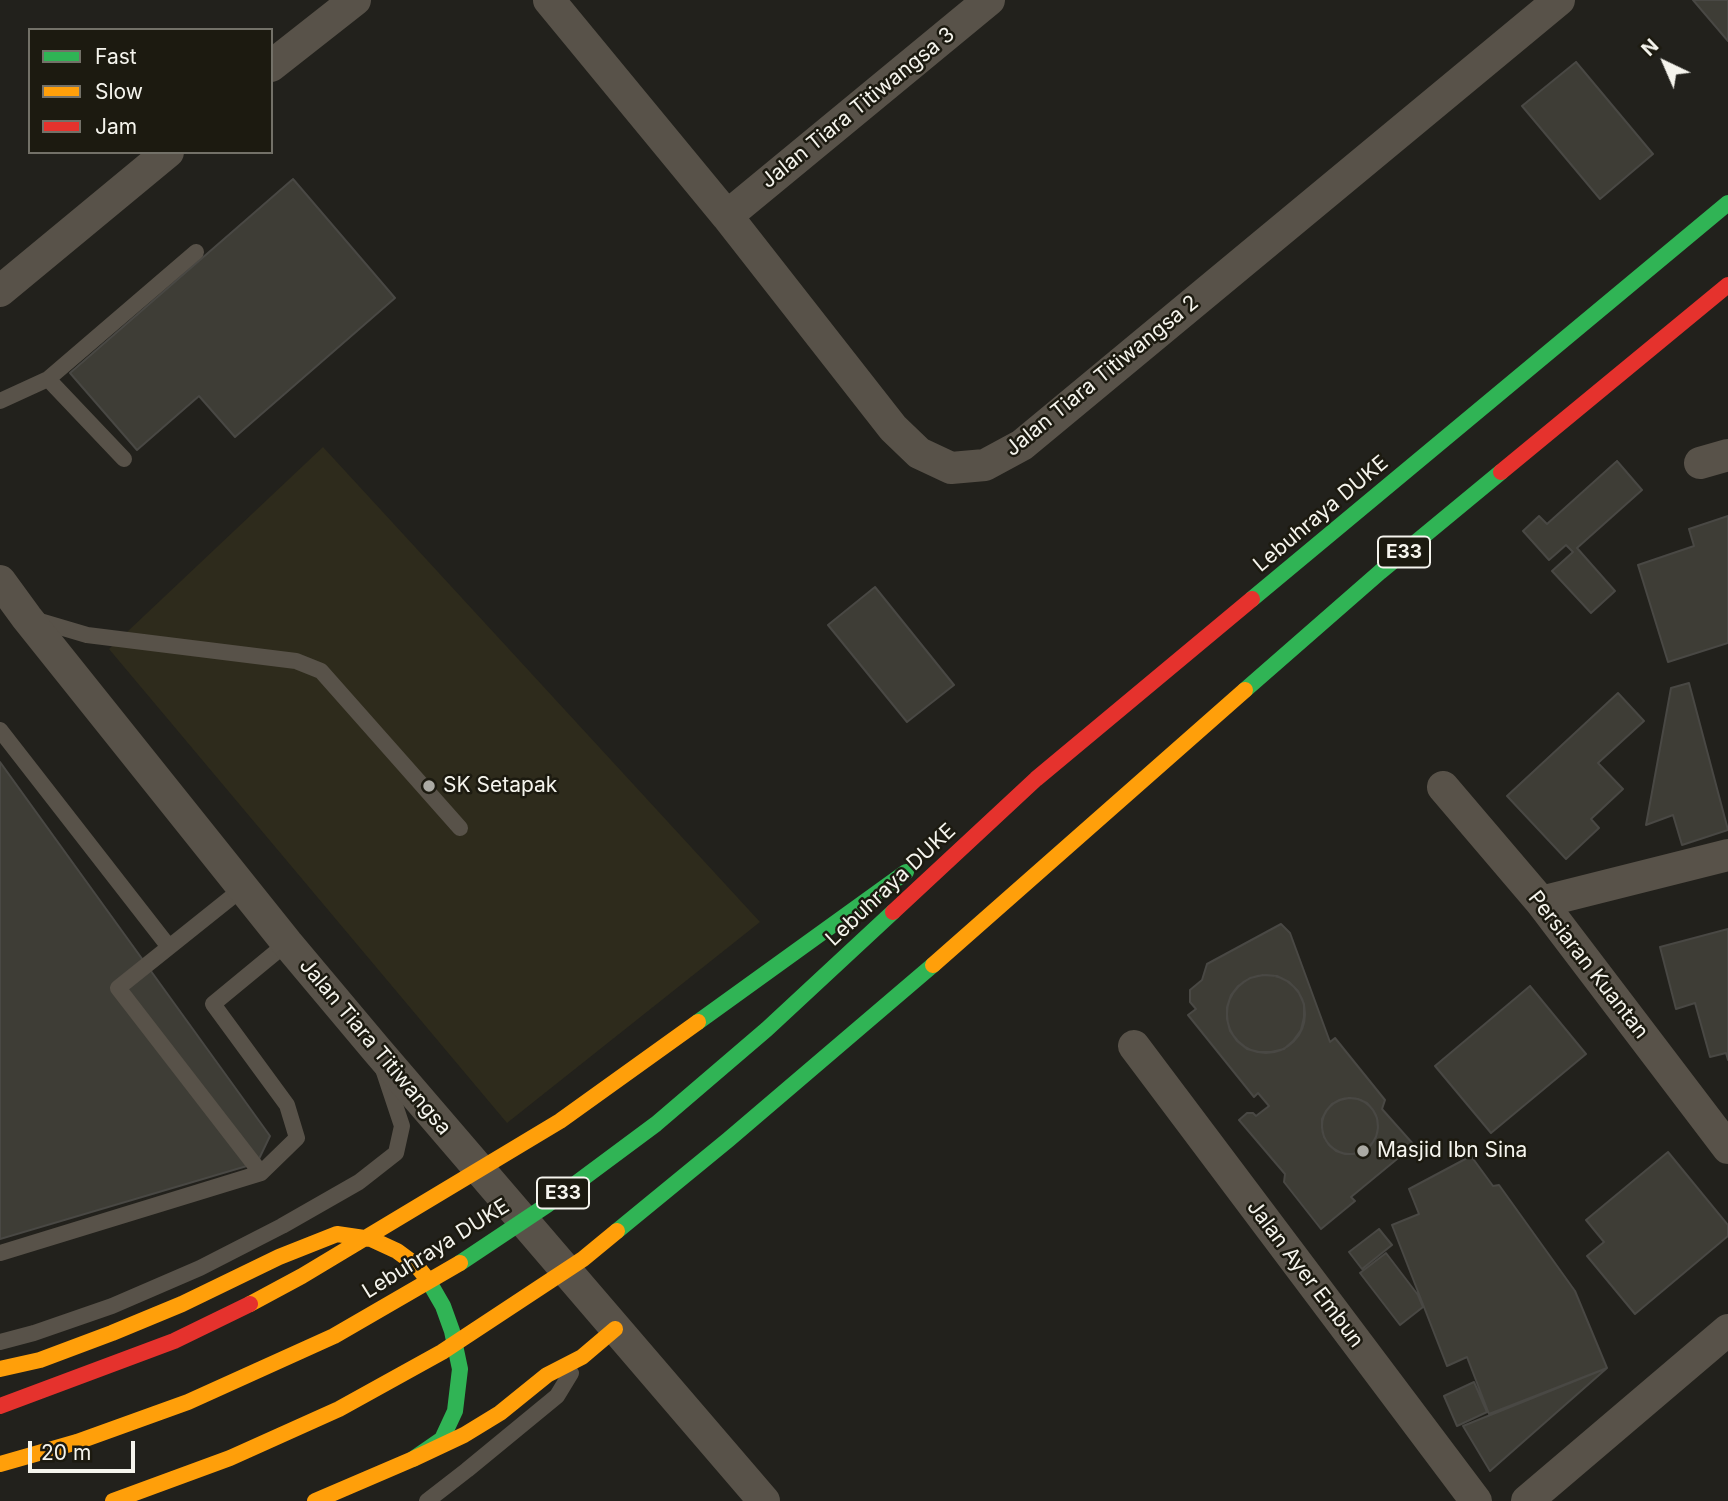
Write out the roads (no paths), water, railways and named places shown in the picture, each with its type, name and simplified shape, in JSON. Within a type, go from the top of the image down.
[{"type":"highway","name":"Lebuhraya DUKE","points":[[0,1464],[77,1442],[188,1402],[334,1336],[461,1262],[547,1205],[656,1124],[767,1029],[1036,779],[1728,203]]},
{"type":"highway","name":"E33","points":[[113,1501],[230,1458],[339,1409],[442,1352],[583,1259],[888,1005],[1380,572],[1728,285]]},
{"type":"highway","points":[[7,1404],[174,1341],[239,1310],[302,1276],[560,1121],[1036,779]]},
{"type":"highway","points":[[0,1369],[40,1360],[159,1314],[279,1257],[337,1234],[371,1238],[397,1251],[416,1265],[432,1286],[452,1331],[460,1370],[455,1412],[442,1439],[413,1459]]},
{"type":"highway","points":[[316,1501],[464,1435],[500,1413],[547,1375],[582,1357],[615,1329]]},
{"type":"street","name":"Jalan Tiara Titiwangsa 2","points":[[549,0],[727,216],[893,428],[919,453],[951,468],[985,465],[1022,445],[1559,0]]},
{"type":"street","name":"Jalan Tiara Titiwangsa 3","points":[[727,216],[989,0]]},
{"type":"street","points":[[273,64],[343,4]]},
{"type":"street","points":[[0,291],[166,154]]},
{"type":"street","name":"Jalan Tiara Titiwangsa","points":[[0,581],[287,943],[764,1501]]},
{"type":"street","name":"Persiaran Kuantan","points":[[1443,787],[1541,902],[1728,1148]]},
{"type":"street","points":[[1541,902],[1728,855]]},
{"type":"street","name":"Jalan Ayer Embun","points":[[1134,1046],[1476,1501]]},
{"type":"street","points":[[1527,1501],[1728,1330]]},
{"type":"lane","points":[[0,401],[48,379],[196,252]]},
{"type":"lane","points":[[48,379],[124,459]]},
{"type":"lane","points":[[27,618],[87,635],[296,661],[321,671],[460,828]]},
{"type":"lane","points":[[0,730],[169,947]]},
{"type":"lane","points":[[243,888],[118,988],[261,1173]]},
{"type":"lane","points":[[0,1253],[261,1173],[297,1138],[287,1105],[213,1004],[287,943]]},
{"type":"lane","points":[[0,1342],[112,1306],[200,1268],[359,1182],[396,1153],[402,1126],[376,1049]]},
{"type":"lane","points":[[427,1501],[557,1395],[582,1357]]},
{"type":"place","name":"SK Setapak","points":[[429,786]]},
{"type":"place","name":"Masjid Ibn Sina","points":[[1363,1151]]}]
